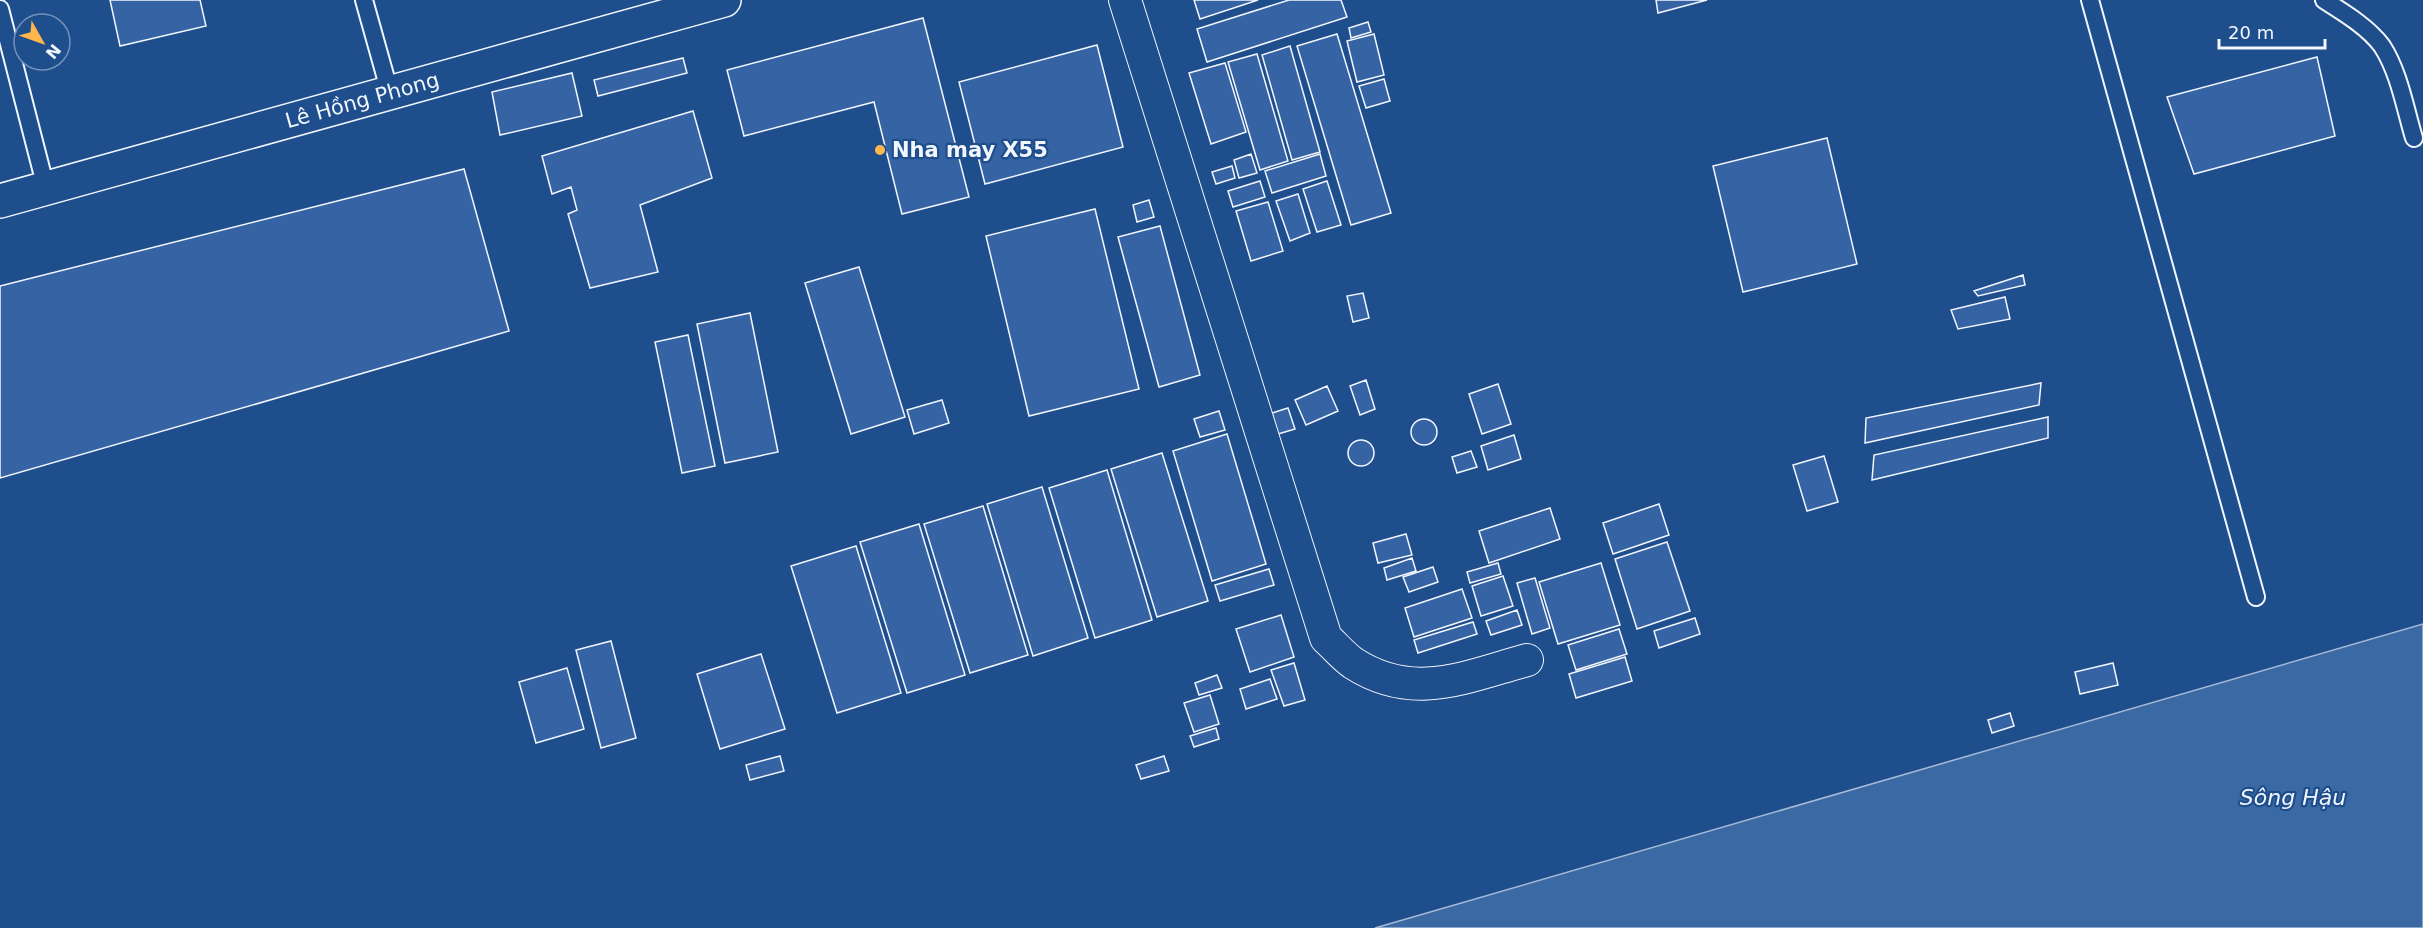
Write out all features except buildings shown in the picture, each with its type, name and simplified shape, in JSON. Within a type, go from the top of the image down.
[{"type":"highway","name":"Lê Hồng Phong","points":[[0,201],[390,93],[706,2]]},
{"type":"street","points":[[1125,0],[1326,638],[1354,663],[1397,683],[1436,685],[1527,660]]},
{"type":"lane","points":[[364,0],[390,93]]},
{"type":"lane","points":[[2090,0],[2256,597]]},
{"type":"lane","points":[[2324,0],[2349,16],[2380,44],[2391,62],[2414,138]]},
{"type":"lane","points":[[0,9],[46,188]]},
{"type":"water","name":"Sông Hậu","points":[[2423,624],[2423,928],[1375,928]]},
{"type":"place","name":"Nha may X55","points":[[880,150]]}]
